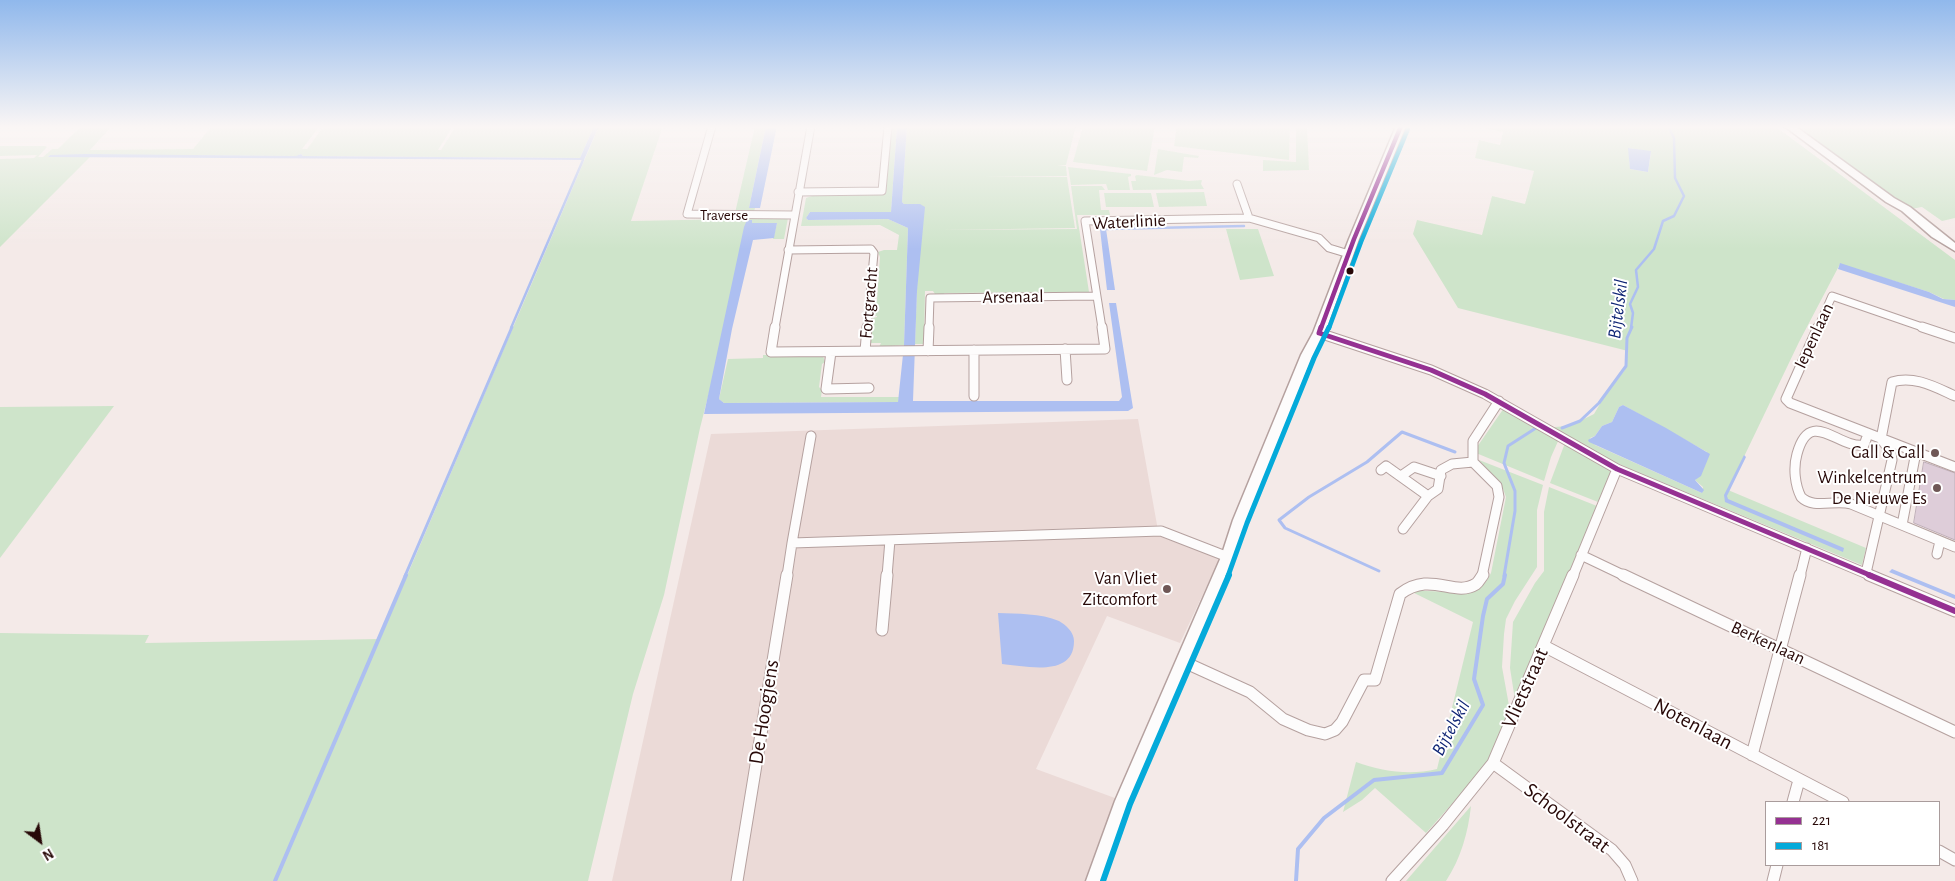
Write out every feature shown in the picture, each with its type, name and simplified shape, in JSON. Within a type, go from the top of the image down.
[{"type":"street","name":"Traverse","points":[[700,167],[687,214],[794,215]]},
{"type":"street","name":"Waterlinie","points":[[803,167],[771,352],[1104,349],[1085,221],[1249,218],[1319,238],[1329,248],[1349,254]]},
{"type":"street","points":[[798,192],[882,191],[884,167]]},
{"type":"street","points":[[1095,881],[1123,801],[1228,557],[1240,520],[1306,355],[1320,334],[1322,318],[1384,167]]},
{"type":"street","points":[[1845,167],[1918,223],[1955,248]]},
{"type":"street","points":[[1236,184],[1249,218]]},
{"type":"street","name":"Fortgracht","points":[[788,250],[870,249],[874,253],[865,351]]},
{"type":"street","name":"Arsenaal","points":[[924,351],[930,298],[1096,296]]},
{"type":"street","name":"Iepenlaan","points":[[1955,338],[1832,296],[1786,399],[1790,403],[1868,434],[1955,466]]},
{"type":"street","points":[[1320,334],[1431,370],[1499,401],[1617,469],[1955,611]]},
{"type":"street","points":[[1065,349],[1067,380]]},
{"type":"street","points":[[974,350],[974,396]]},
{"type":"street","points":[[831,352],[826,389],[869,388]]},
{"type":"street","points":[[1866,573],[1892,460],[1890,452],[1881,439],[1892,382],[1899,379],[1908,379],[1955,396]]},
{"type":"street","points":[[1184,662],[1250,692],[1283,719],[1308,730],[1324,734],[1335,730],[1342,722],[1364,680],[1375,680],[1400,594],[1409,586],[1419,582],[1460,587],[1476,584],[1484,574],[1499,497],[1497,486],[1473,462],[1473,441],[1499,401]]},
{"type":"street","points":[[1868,434],[1864,445],[1856,448],[1823,431],[1809,432],[1800,445],[1796,457],[1796,491],[1800,497],[1818,505],[1841,502],[1858,506],[1955,547]]},
{"type":"street","name":"De Hoogjens","points":[[737,881],[811,436]]},
{"type":"street","points":[[1902,525],[1916,452]]},
{"type":"street","points":[[1403,530],[1428,496],[1438,489],[1441,470],[1452,464],[1473,462]]},
{"type":"street","points":[[1381,470],[1386,466],[1428,496]]},
{"type":"street","points":[[1401,476],[1414,467],[1441,476]]},
{"type":"street","name":"Vlietstraat","points":[[1392,881],[1443,825],[1493,764],[1617,469]]},
{"type":"street","points":[[792,543],[1161,531],[1228,557]]},
{"type":"street","points":[[882,630],[890,540]]},
{"type":"street","points":[[1937,554],[1940,540]]},
{"type":"street","points":[[1752,755],[1807,548]]},
{"type":"street","name":"Berkenlaan","points":[[1581,555],[1955,732]]},
{"type":"street","name":"Notenlaan","points":[[1544,646],[1841,801]]},
{"type":"street","name":"Schoolstraat","points":[[1493,764],[1612,850],[1625,865],[1632,881]]},
{"type":"street","points":[[1794,801],[1800,780]]},
{"type":"street","points":[[1940,852],[1955,860]]},
{"type":"street","points":[[1772,881],[1777,866]]},
{"type":"shaded area","points":[[1138,419],[1159,536],[1220,558],[1180,643],[1107,616],[1036,769],[1123,801],[1093,881],[612,881],[711,434]]},
{"type":"green space","points":[[0,167],[80,167],[0,247]]},
{"type":"green space","points":[[581,167],[649,167],[631,221],[788,218],[784,239],[773,239],[777,223],[752,223],[700,428],[664,595],[633,694],[588,881],[0,881],[0,633],[149,635],[145,643],[380,639]]},
{"type":"green space","points":[[746,167],[757,167],[749,208],[755,208],[754,212],[735,213]]},
{"type":"green space","points":[[888,167],[894,167],[891,212],[810,212],[806,218],[808,220],[888,219],[908,228],[904,345],[879,347],[881,343],[870,343],[873,318],[877,317],[873,316],[874,302],[877,300],[880,257],[878,252],[897,250],[899,235],[880,225],[801,226],[806,198],[812,196],[877,195],[886,193]]},
{"type":"green space","points":[[904,167],[1066,167],[1067,176],[985,177],[1067,177],[1075,228],[941,230],[1077,229],[1071,186],[1102,186],[1105,190],[1099,190],[1101,210],[1109,210],[1110,215],[1077,215],[1089,292],[945,293],[942,295],[935,294],[933,291],[925,291],[924,344],[915,344],[920,204],[904,204],[902,202]]},
{"type":"green space","points":[[1068,167],[1131,174],[1128,177],[1130,190],[1108,190],[1106,184],[1071,185]]},
{"type":"green space","points":[[1115,167],[1148,167],[1147,171]]},
{"type":"green space","points":[[1155,167],[1183,167],[1182,172],[1167,170],[1154,175]]},
{"type":"green space","points":[[1263,167],[1309,167],[1309,170],[1263,171]]},
{"type":"green space","points":[[1516,167],[1630,167],[1630,169],[1648,172],[1649,167],[1830,167],[1955,260],[1955,300],[1944,299],[1929,292],[1840,264],[1799,342],[1728,490],[1866,548],[1862,565],[1596,454],[1553,429],[1555,427],[1567,426],[1594,414],[1607,392],[1625,370],[1628,351],[1458,308],[1413,234],[1417,220],[1482,235],[1492,196],[1525,204],[1534,171]],"holes":[[[1623,405],[1707,452],[1695,480],[1703,487],[1702,493],[1595,445],[1590,438],[1595,436],[1602,426],[1612,422],[1619,407]]]},
{"type":"green space","points":[[1853,167],[1955,167],[1955,218],[1942,221],[1922,207],[1911,209]]},
{"type":"green space","points":[[1135,176],[1189,181],[1202,180],[1201,184],[1204,189],[1133,190],[1131,181],[1136,181]]},
{"type":"green space","points":[[1204,192],[1207,206],[1159,207],[1156,193]]},
{"type":"green space","points":[[1104,193],[1151,193],[1154,207],[1106,207]]},
{"type":"green space","points":[[1226,229],[1258,229],[1274,276],[1240,280]]},
{"type":"green space","points":[[763,355],[823,356],[825,362],[822,364],[819,387],[822,390],[821,397],[899,397],[898,402],[724,403],[719,399],[728,359],[763,358]]},
{"type":"green space","points":[[114,406],[0,558],[0,407]]},
{"type":"green space","points":[[1504,408],[1559,439],[1544,481],[1476,453],[1477,447]]},
{"type":"green space","points":[[1565,443],[1613,467],[1598,502],[1550,483]]},
{"type":"green space","points":[[1479,460],[1543,485],[1537,510],[1537,567],[1506,619],[1502,667],[1510,711],[1485,767],[1426,833],[1375,788],[1362,800],[1343,812],[1356,762],[1376,768],[1406,772],[1437,769],[1473,622],[1410,591],[1460,592],[1470,590],[1478,588],[1485,583],[1491,573],[1506,497],[1503,489]]},
{"type":"green space","points":[[1549,487],[1597,506],[1515,700],[1510,668],[1513,622],[1544,571],[1544,512]]},
{"type":"green space","points":[[1471,806],[1463,845],[1446,881],[1406,881]]},
{"type":"water","points":[[757,167],[768,167],[760,208],[749,208]]},
{"type":"water","points":[[894,167],[904,167],[902,202],[904,204],[920,204],[925,207],[917,291],[913,401],[1119,401],[1122,397],[1109,303],[1116,303],[1133,408],[1128,411],[704,414],[747,220],[752,220],[752,223],[777,223],[774,238],[753,240],[732,329],[719,399],[724,403],[898,402],[904,345],[908,228],[888,219],[808,220],[806,218],[810,212],[891,212]]},
{"type":"water","points":[[1630,167],[1649,167],[1648,172],[1630,169]]},
{"type":"water","points":[[1100,229],[1106,229],[1115,290],[1107,290]]},
{"type":"water","points":[[1840,263],[1929,292],[1943,299],[1955,300],[1955,307],[1838,269]]},
{"type":"water","points":[[1623,405],[1710,454],[1701,476],[1695,480],[1704,490],[1702,493],[1589,442],[1588,440],[1595,436],[1602,426],[1612,422],[1619,407]]},
{"type":"water","points":[[1744,455],[1746,457],[1727,496],[1728,499],[1844,548],[1843,552],[1725,502],[1724,495]]},
{"type":"water","points":[[1892,569],[1955,595],[1955,599],[1889,572]]},
{"type":"water","points":[[998,613],[1037,615],[1059,621],[1073,635],[1072,653],[1058,665],[1047,667],[1002,664]]},
{"type":"building","name":"Winkelcentrum De Nieuwe Es","points":[[1924,462],[1955,473],[1955,540],[1914,523]]},
{"type":"waterway","points":[[511,328],[580,167]]},
{"type":"waterway","name":"Bijtelskil","points":[[1631,328],[1633,313],[1630,304],[1638,287],[1636,270],[1654,249],[1663,221],[1674,216],[1684,196],[1675,178],[1675,167]]},
{"type":"waterway","points":[[1106,229],[1244,226]]},
{"type":"waterway","points":[[405,576],[512,327]]},
{"type":"waterway","name":"Bijtelskil","points":[[1562,428],[1580,421],[1599,403],[1626,366],[1627,338],[1632,327]]},
{"type":"waterway","name":"Bijtelskil","points":[[1504,576],[1515,511],[1515,491],[1504,463],[1508,446],[1536,428]]},
{"type":"waterway","points":[[1379,571],[1285,528],[1279,520],[1309,497],[1367,462],[1402,432],[1455,452]]},
{"type":"waterway","points":[[275,881],[406,575]]},
{"type":"waterway","name":"Bijtelskil","points":[[1296,881],[1298,849],[1324,818],[1374,780],[1442,773],[1483,705],[1474,679],[1483,616],[1487,599],[1503,584],[1505,575]]},
{"type":"transit line","name":"221","points":[[1319,333],[1354,239],[1384,167]]},
{"type":"transit line","name":"181","points":[[1103,881],[1130,804],[1235,560],[1247,523],[1314,358],[1326,336],[1361,242],[1392,167]]},
{"type":"transit line","name":"221","points":[[1319,333],[1431,370],[1485,394],[1617,469],[1955,611]]},
{"type":"place","name":"Gall & Gall","points":[[1935,453]]},
{"type":"place","name":"Winkelcentrum De Nieuwe Es","points":[[1937,488]]},
{"type":"place","name":"Van Vliet Zitcomfort","points":[[1167,589]]}]
